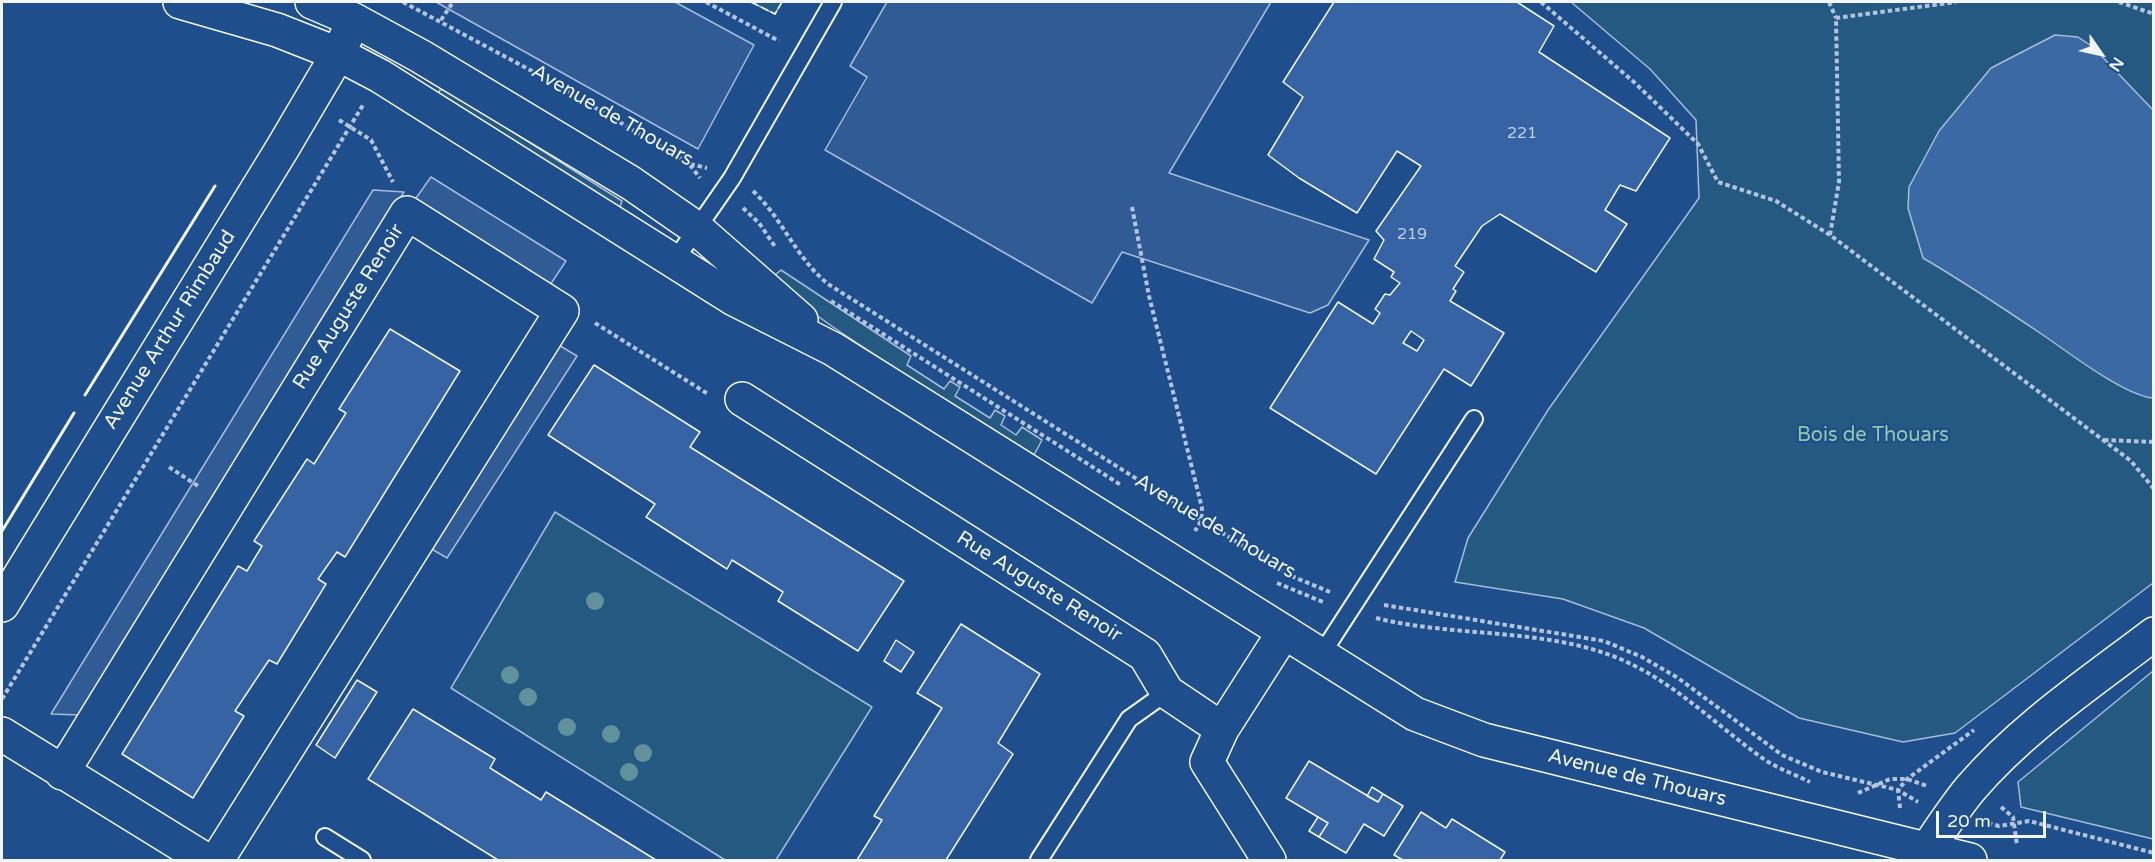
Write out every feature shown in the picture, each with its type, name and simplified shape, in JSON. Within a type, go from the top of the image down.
[{"type":"street","name":"Avenue de Thouars","points":[[180,2],[277,30],[338,54],[380,76],[734,299],[833,349],[1415,714],[1484,740],[1924,855],[1970,861]]},
{"type":"street","name":"Avenue de Thouars","points":[[312,2],[354,20],[400,45],[631,183],[696,228],[833,349]]},
{"type":"street","name":"Avenue Arthur Rimbaud","points":[[2,605],[338,54],[354,20]]},
{"type":"street","name":"Rue Auguste Renoir","points":[[62,773],[407,213],[562,311]]},
{"type":"street","points":[[217,861],[562,311]]},
{"type":"street","name":"Rue Auguste Renoir","points":[[742,399],[1145,655],[1167,692],[1222,729]]},
{"type":"street","points":[[1269,861],[1207,762],[1222,729],[1284,632]]},
{"type":"street","points":[[1924,855],[1972,786],[2058,707],[2154,634]]},
{"type":"street","points":[[2,734],[206,861]]},
{"type":"lane","points":[[675,260],[732,178],[833,2]]},
{"type":"lane","points":[[1321,655],[1474,419]]},
{"type":"lane","points":[[1039,861],[1129,719],[1167,692]]},
{"type":"lane","points":[[325,837],[362,861]]},
{"type":"path","name":"Avenue de Thouars","points":[[403,2],[441,20],[690,164],[715,169],[732,178],[760,198],[810,269],[828,284],[1289,575],[1352,605],[1414,612],[1604,641],[1642,657],[1678,678],[1782,755],[1822,772],[1898,790],[1927,808],[1999,826],[2029,821],[2154,853]]},
{"type":"path","points":[[441,20],[453,2]]},
{"type":"path","points":[[706,2],[804,53]]},
{"type":"path","points":[[1540,2],[1635,83],[1698,144],[1718,182],[1776,201],[1830,235],[2131,461],[2154,489]]},
{"type":"path","points":[[1829,2],[1836,18],[1839,182],[1830,235]]},
{"type":"path","points":[[1836,18],[1956,2]]},
{"type":"path","points":[[2119,2],[2154,15]]},
{"type":"path","points":[[400,45],[420,9]]},
{"type":"path","points":[[2,699],[380,76]]},
{"type":"path","points":[[330,114],[371,140],[407,213]]},
{"type":"path","points":[[690,164],[702,180],[743,207],[759,223],[781,255]]},
{"type":"path","points":[[1132,207],[1149,296],[1202,508],[1201,521],[1195,531]]},
{"type":"path","points":[[828,299],[1125,487]]},
{"type":"path","points":[[562,311],[572,309],[726,405],[742,399]]},
{"type":"path","points":[[2104,440],[2154,442]]},
{"type":"path","points":[[1185,525],[1204,537]]},
{"type":"path","points":[[1270,578],[1395,622],[1551,641],[1610,655],[1653,676],[1686,697],[1767,761],[1812,783]]},
{"type":"path","points":[[1851,792],[1861,794],[1890,779],[1907,779],[1929,786]]},
{"type":"path","points":[[1998,806],[2013,817],[2017,845]]},
{"type":"green space","points":[[751,2],[782,2],[775,14]]},
{"type":"green space","name":"Bois de Thouars","points":[[1571,2],[2153,2],[2153,583],[1955,733],[1903,742],[1799,718],[1644,628],[1563,599],[1455,582],[1468,538],[1548,410],[1699,198],[1696,120],[1650,69]]},
{"type":"green space","points":[[445,89],[622,201],[619,210],[437,95],[440,90]]},
{"type":"green space","points":[[781,270],[911,356],[907,365],[944,389],[950,381],[960,387],[955,396],[990,418],[995,410],[1005,416],[1001,425],[1016,435],[1022,427],[1042,440],[1034,455],[899,370],[801,304],[769,280]]},
{"type":"green space","points":[[555,512],[872,707],[776,860],[725,860],[451,688]]},
{"type":"green space","points":[[2153,671],[2153,839],[2021,807],[2018,782]]},
{"type":"shaded area","points":[[436,2],[675,2],[754,45],[698,149]]},
{"type":"shaded area","points":[[887,2],[1271,2],[1169,173],[1369,240],[1328,305],[1310,313],[1122,252],[1092,303],[825,150],[867,77],[850,66]]},
{"type":"shaded area","points":[[2055,35],[2078,37],[2093,47],[2153,110],[2153,398],[2112,382],[1983,295],[1923,258],[1908,208],[1909,187],[1939,131],[1991,68]]},
{"type":"shaded area","points":[[431,177],[566,261],[550,285],[414,201]]},
{"type":"shaded area","points":[[373,190],[404,192],[80,715],[51,714]]},
{"type":"shaded area","points":[[552,341],[577,356],[447,558],[423,544]]},
{"type":"building","points":[[1334,2],[1517,2],[1554,26],[1539,52],[1670,138],[1636,191],[1620,185],[1605,210],[1627,224],[1596,272],[1500,214],[1482,226],[1455,266],[1464,272],[1453,289],[1456,291],[1450,301],[1504,333],[1471,386],[1444,369],[1376,474],[1270,408],[1338,302],[1373,324],[1380,313],[1375,309],[1385,294],[1390,295],[1400,283],[1391,277],[1394,272],[1374,259],[1384,240],[1376,231],[1421,166],[1397,151],[1357,213],[1299,178],[1268,155],[1303,97],[1283,82]],"holes":[[[1411,331],[1424,340],[1417,351],[1403,343]]]},
{"type":"building","points":[[390,329],[460,371],[345,557],[337,552],[318,579],[326,584],[277,664],[269,660],[235,711],[244,716],[193,798],[122,754],[238,566],[247,571],[262,546],[254,541],[307,459],[314,464],[346,413],[339,409]]},
{"type":"building","points":[[594,365],[700,432],[690,447],[904,581],[858,651],[778,601],[783,592],[732,560],[727,569],[646,517],[655,504],[548,435]]},
{"type":"building","points":[[961,624],[1040,674],[998,743],[1013,754],[946,860],[857,860],[882,820],[874,816],[942,708],[917,693]]},
{"type":"building","points":[[896,640],[914,652],[901,672],[884,661]]},
{"type":"building","points":[[357,680],[377,692],[335,758],[316,745]]},
{"type":"building","points":[[413,709],[495,759],[490,768],[541,800],[546,792],[656,860],[498,860],[368,779]]},
{"type":"building","points":[[1309,761],[1378,802],[1383,794],[1403,806],[1384,836],[1364,824],[1346,853],[1319,837],[1328,823],[1286,798]]},
{"type":"building","points":[[1372,787],[1383,794],[1378,802],[1367,796]]},
{"type":"building","points":[[1421,812],[1446,828],[1452,819],[1505,852],[1500,860],[1403,860],[1394,855]]},
{"type":"building","points":[[1318,817],[1328,823],[1319,837],[1309,831]]},
{"type":"fence","points":[[751,2],[775,14],[782,2]]},
{"type":"wall","points":[[85,395],[215,186]]},
{"type":"wall","points":[[2,531],[74,413]]}]
